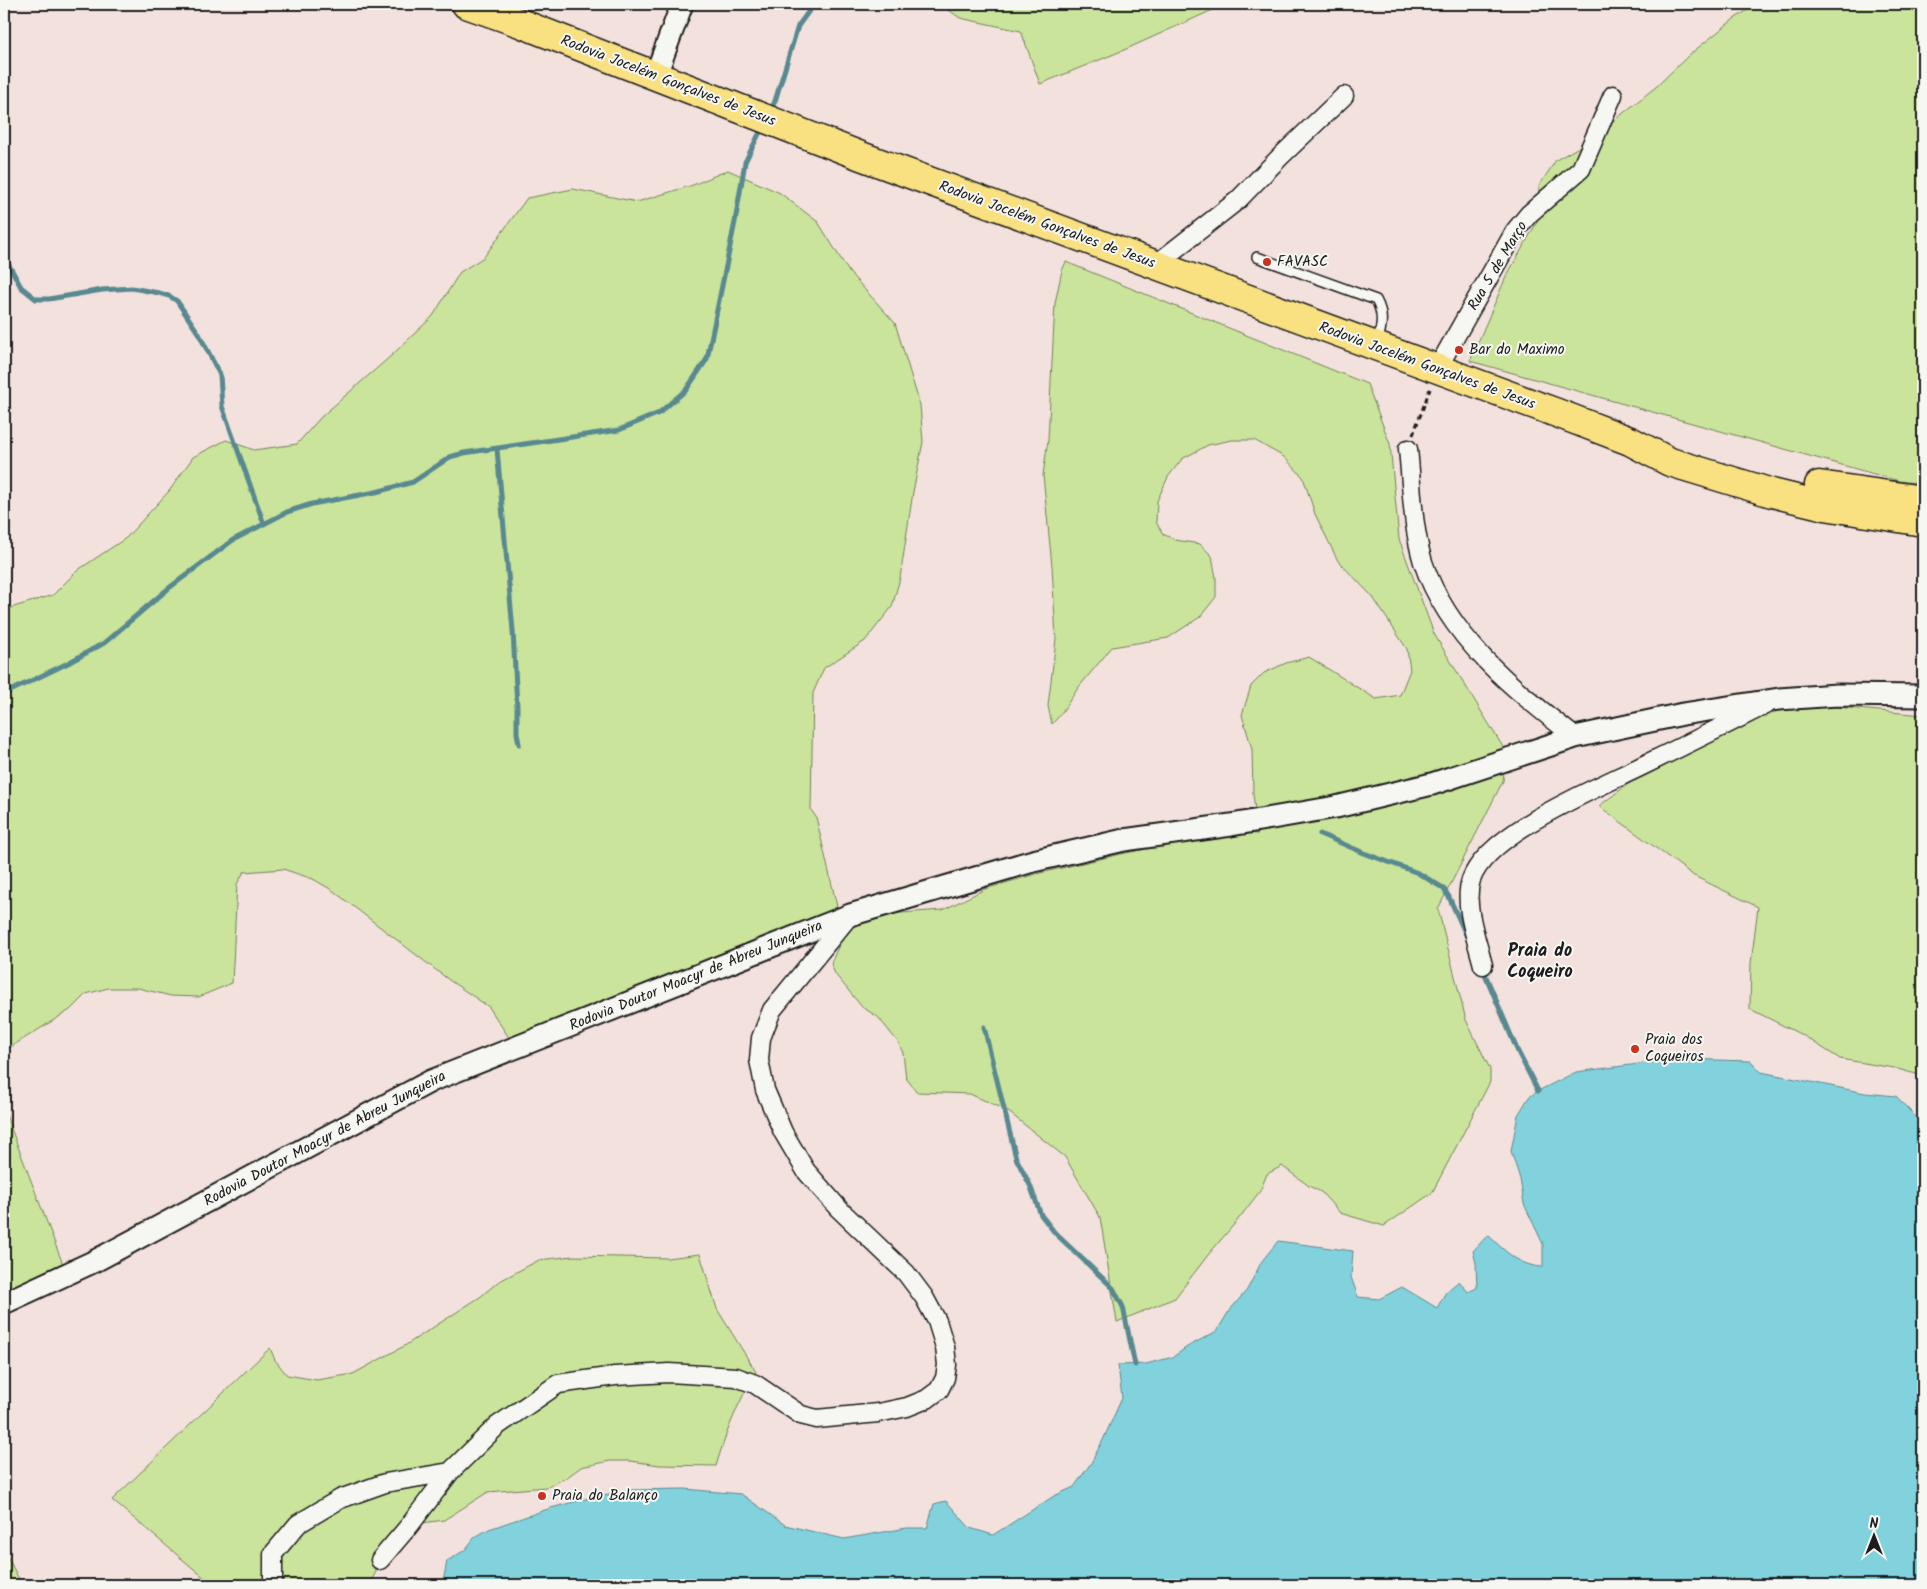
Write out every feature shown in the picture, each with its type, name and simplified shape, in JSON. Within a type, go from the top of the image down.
[{"type":"main road","name":"Rodovia Jocelém Gonçalves de Jesus","points":[[466,4],[520,23],[852,153],[1630,441],[1670,462],[1772,493],[1825,506],[1923,522]]},
{"type":"main road","name":"Rodovia Jocelém Gonçalves de Jesus","points":[[1630,441],[1677,449],[1758,473],[1804,483],[1923,500]]},
{"type":"street","points":[[655,76],[682,4]]},
{"type":"street","name":"Rua 5 de Março","points":[[1437,370],[1515,232],[1529,214],[1582,169],[1613,95]]},
{"type":"street","points":[[1155,265],[1238,200],[1344,96]]},
{"type":"street","points":[[1408,449],[1416,526],[1423,561],[1437,596],[1457,626],[1500,674],[1575,737]]},
{"type":"street","name":"Rodovia Doutor Moacyr de Abreu Junqueira","points":[[4,1303],[95,1261],[430,1080],[850,915],[1033,861],[1124,840],[1231,825],[1317,810],[1432,784],[1575,737],[1683,714],[1779,699],[1837,694],[1923,696]]},
{"type":"street","points":[[1483,965],[1471,916],[1468,894],[1471,879],[1482,860],[1500,843],[1542,815],[1779,699]]},
{"type":"street","points":[[380,1560],[409,1526],[450,1472],[497,1426],[558,1384],[616,1376],[669,1373],[736,1377],[755,1384],[801,1415],[817,1419],[878,1413],[907,1407],[927,1399],[939,1390],[945,1378],[947,1365],[945,1347],[929,1305],[906,1273],[839,1209],[806,1171],[779,1124],[765,1090],[759,1060],[761,1038],[772,1010],[850,915]]},
{"type":"street","points":[[273,1585],[274,1554],[298,1524],[340,1499],[385,1484],[450,1472]]},
{"type":"lane","points":[[1257,257],[1376,300],[1380,307],[1382,322],[1376,348]]},
{"type":"path","points":[[1408,449],[1437,370]]},
{"type":"green space","points":[[940,4],[1226,4],[1124,50],[1040,84],[1021,31],[960,18]]},
{"type":"green space","points":[[1757,4],[1923,4],[1923,484],[1899,481],[1470,361],[1506,277],[1537,222],[1539,186],[1556,160],[1586,143],[1657,86],[1689,55],[1734,19]]},
{"type":"green space","points":[[728,170],[780,193],[818,222],[849,272],[895,323],[920,405],[923,442],[913,492],[900,578],[892,607],[865,641],[824,668],[813,693],[811,810],[816,817],[842,928],[663,996],[522,1058],[489,1007],[449,980],[332,890],[313,879],[283,869],[244,872],[237,884],[232,983],[199,997],[171,996],[138,988],[108,988],[86,994],[70,1010],[4,1051],[4,610],[53,595],[78,570],[126,538],[170,490],[193,457],[226,440],[254,450],[297,444],[321,417],[392,355],[433,316],[460,272],[484,257],[527,198],[573,189],[637,202],[693,185]]},
{"type":"green space","points":[[1066,262],[1367,384],[1390,444],[1399,539],[1434,634],[1506,752],[1503,781],[1438,909],[1466,1020],[1490,1069],[1490,1082],[1432,1193],[1384,1226],[1340,1213],[1321,1192],[1309,1186],[1282,1166],[1267,1174],[1260,1191],[1175,1298],[1117,1322],[1100,1217],[1065,1157],[1006,1110],[970,1094],[917,1092],[906,1078],[903,1053],[898,1042],[878,1017],[862,1007],[835,974],[831,963],[843,936],[858,922],[874,915],[943,910],[985,889],[1036,874],[1229,832],[1258,834],[1253,794],[1252,749],[1242,715],[1251,686],[1264,673],[1286,663],[1309,657],[1376,699],[1400,695],[1410,670],[1407,649],[1372,596],[1338,561],[1315,514],[1303,477],[1284,457],[1254,440],[1232,440],[1208,445],[1182,459],[1168,477],[1157,501],[1156,522],[1163,534],[1175,540],[1200,544],[1212,556],[1216,578],[1216,597],[1200,617],[1168,638],[1112,647],[1078,688],[1052,724],[1048,706],[1056,639],[1052,566],[1043,475],[1048,440],[1055,303],[1062,270]]},
{"type":"green space","points":[[1782,702],[1923,715],[1923,1076],[1894,1068],[1840,1059],[1804,1036],[1750,1009],[1751,963],[1758,907],[1694,876],[1599,806],[1636,778]]},
{"type":"green space","points":[[4,1110],[64,1267],[4,1298]]},
{"type":"green space","points":[[700,1254],[717,1309],[756,1372],[733,1417],[716,1466],[660,1465],[630,1461],[610,1461],[581,1467],[566,1478],[546,1487],[488,1492],[444,1520],[415,1524],[379,1566],[369,1585],[213,1585],[112,1500],[270,1348],[275,1360],[287,1375],[317,1380],[353,1374],[406,1345],[480,1297],[498,1282],[539,1260],[573,1256],[667,1258]]},
{"type":"green space","points":[[4,1550],[22,1585],[4,1585]]},
{"type":"water","points":[[1678,1059],[1751,1061],[1761,1072],[1865,1093],[1896,1096],[1923,1125],[1923,1585],[439,1585],[444,1577],[447,1561],[465,1550],[475,1537],[489,1529],[551,1508],[629,1490],[685,1489],[741,1494],[785,1525],[844,1539],[907,1528],[927,1528],[934,1504],[946,1501],[970,1528],[993,1535],[1054,1496],[1074,1487],[1091,1463],[1122,1398],[1118,1365],[1146,1364],[1173,1357],[1217,1331],[1229,1311],[1247,1290],[1262,1261],[1278,1241],[1353,1251],[1351,1277],[1358,1297],[1379,1299],[1402,1287],[1437,1308],[1446,1292],[1459,1281],[1468,1292],[1477,1288],[1476,1263],[1473,1251],[1488,1235],[1513,1257],[1527,1264],[1543,1267],[1543,1244],[1524,1204],[1520,1179],[1511,1151],[1518,1115],[1529,1097],[1576,1072]]},
{"type":"waterway","points":[[770,112],[798,26],[814,4]]},
{"type":"waterway","points":[[4,694],[104,643],[169,588],[233,540],[287,512],[312,504],[376,492],[413,482],[450,457],[464,453],[619,430],[659,413],[686,390],[707,359],[735,222],[745,162],[763,126]]},
{"type":"waterway","points":[[4,256],[21,287],[36,299],[132,288],[159,293],[177,301],[199,334],[220,375],[222,406],[264,524]]},
{"type":"waterway","points":[[497,449],[513,631],[519,744]]},
{"type":"waterway","points":[[1320,834],[1418,873],[1443,888],[1467,937]]},
{"type":"waterway","points":[[1482,967],[1518,1052],[1538,1091]]},
{"type":"waterway","points":[[984,1027],[1016,1158],[1030,1185],[1041,1215],[1055,1233],[1113,1288],[1123,1307],[1135,1365]]},
{"type":"place","name":"FAVASC","points":[[1267,262]]},
{"type":"place","name":"Bar do Maximo","points":[[1459,350]]},
{"type":"place","name":"Praia dos Coqueiros","points":[[1635,1049]]},
{"type":"place","name":"Praia do Balanço","points":[[542,1496]]},
{"type":"district","name":"Praia do Coqueiro","points":[[1540,961]]}]
